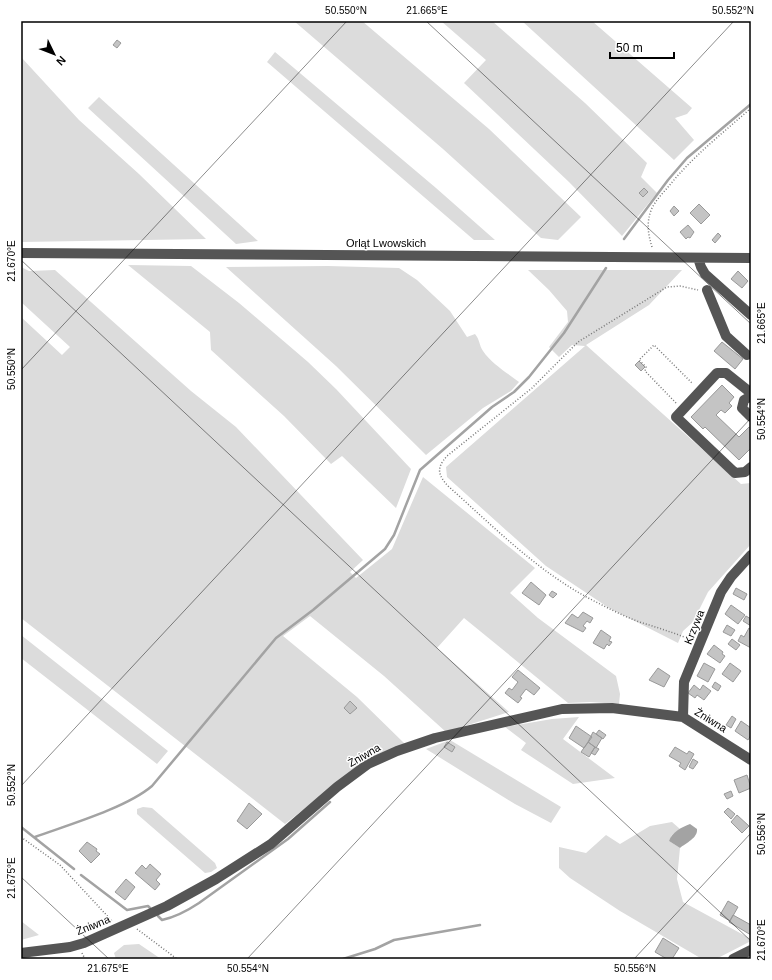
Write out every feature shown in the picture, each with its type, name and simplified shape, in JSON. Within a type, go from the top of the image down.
[{"type":"street","name":"Orląt Lwowskich","points":[[21,253],[751,258]]},
{"type":"street","points":[[698,258],[700,268],[705,274],[751,315]]},
{"type":"street","points":[[707,290],[726,336],[747,355]]},
{"type":"street","points":[[751,393],[732,376],[722,372],[717,373],[676,417],[730,469],[740,474],[751,467]]},
{"type":"street","points":[[751,396],[744,400],[742,408],[751,417]]},
{"type":"street","name":"Krzywa","points":[[683,717],[682,699],[684,682],[721,592],[731,577],[751,555]]},
{"type":"street","name":"Żniwna","points":[[21,953],[76,945],[130,923],[196,890],[271,844],[356,772],[382,757],[435,738],[562,709],[612,708],[683,717],[751,760]]},
{"type":"street","points":[[733,959],[751,950]]},
{"type":"path","points":[[653,257],[648,228],[652,207],[693,159],[751,108]]},
{"type":"path","points":[[700,644],[670,631],[645,624],[596,602],[561,582],[541,568],[448,486],[441,479],[438,472],[439,466],[447,456],[532,388],[556,366],[578,342],[667,287],[680,286],[700,291],[707,290]]},
{"type":"path","points":[[683,409],[645,371],[646,367],[639,360],[654,345],[700,391]]},
{"type":"path","points":[[21,837],[60,865],[119,928]]},
{"type":"path","points":[[130,923],[177,959]]},
{"type":"shaded area","points":[[294,21],[362,21],[489,129],[581,217],[558,240],[541,238],[443,149]]},
{"type":"shaded area","points":[[441,21],[492,21],[585,103],[647,163],[641,177],[657,193],[622,236],[569,182],[464,83],[486,60]]},
{"type":"shaded area","points":[[522,21],[592,21],[692,108],[687,114],[675,118],[694,140],[674,160]]},
{"type":"shaded area","points":[[275,52],[436,188],[495,240],[474,240],[267,62]]},
{"type":"shaded area","points":[[21,57],[79,120],[139,174],[206,239],[21,242]]},
{"type":"shaded area","points":[[99,97],[258,241],[236,244],[88,108]]},
{"type":"shaded area","points":[[128,265],[191,266],[239,303],[308,362],[336,389],[411,469],[396,508],[342,456],[331,464],[284,416],[211,350],[210,332]]},
{"type":"shaded area","points":[[328,266],[399,268],[417,280],[450,311],[467,337],[475,334],[487,356],[519,382],[511,391],[483,408],[426,455],[336,366],[226,267]]},
{"type":"shaded area","points":[[21,267],[29,271],[55,270],[191,391],[236,427],[363,560],[350,572],[356,578],[392,549],[423,477],[535,568],[510,593],[538,618],[616,676],[620,694],[619,704],[590,702],[568,703],[464,618],[437,648],[509,712],[446,732],[384,676],[310,616],[283,636],[357,697],[405,744],[333,786],[285,824],[21,618],[21,317],[62,355],[70,347],[21,302]]},
{"type":"shaded area","points":[[528,270],[682,270],[649,305],[586,345],[741,484],[751,483],[751,544],[708,592],[693,622],[683,631],[678,643],[609,608],[546,566],[447,477],[446,467],[585,346],[572,345],[559,357],[549,347],[568,322],[567,311],[549,290]]},
{"type":"shaded area","points":[[21,635],[168,751],[157,764],[21,658]]},
{"type":"shaded area","points":[[579,717],[563,739],[615,778],[573,784],[521,750],[526,743],[505,727],[552,719]]},
{"type":"shaded area","points":[[450,740],[561,807],[551,823],[515,804],[426,749]]},
{"type":"shaded area","points":[[143,807],[152,808],[215,863],[217,868],[211,872],[205,873],[137,814],[137,809]]},
{"type":"shaded area","points":[[672,822],[680,829],[672,835],[669,841],[680,848],[677,879],[683,902],[751,939],[751,941],[716,959],[702,959],[620,911],[570,878],[559,868],[559,847],[586,853],[606,835],[620,844],[650,826]]},
{"type":"shaded area","points":[[690,824],[697,829],[696,835],[691,840],[680,848],[669,841],[675,832]]},
{"type":"shaded area","points":[[21,921],[39,935],[21,940]]},
{"type":"shaded area","points":[[139,944],[161,959],[116,959],[114,953],[124,945]]},
{"type":"building","points":[[117,40],[121,43],[117,48],[113,45]]},
{"type":"building","points":[[644,188],[648,192],[643,197],[639,193]]},
{"type":"building","points":[[699,204],[710,215],[701,224],[690,213]]},
{"type":"building","points":[[674,206],[679,211],[674,216],[670,211]]},
{"type":"building","points":[[688,225],[694,232],[690,238],[688,237],[686,239],[680,232]]},
{"type":"building","points":[[718,233],[721,236],[715,243],[712,240]]},
{"type":"building","points":[[738,271],[748,281],[742,288],[731,279]]},
{"type":"building","points":[[722,342],[743,359],[735,369],[714,351]]},
{"type":"building","points":[[639,361],[645,367],[641,371],[635,365]]},
{"type":"building","points":[[722,385],[734,397],[729,403],[732,406],[725,413],[721,410],[716,415],[739,437],[749,427],[751,428],[751,448],[739,460],[705,427],[703,429],[691,417]]},
{"type":"building","points":[[531,582],[546,595],[539,605],[522,593]]},
{"type":"building","points":[[736,588],[747,594],[744,600],[733,594]]},
{"type":"building","points":[[552,591],[557,594],[553,598],[549,595]]},
{"type":"building","points":[[731,605],[745,615],[738,624],[725,614]]},
{"type":"building","points":[[583,612],[593,618],[590,623],[587,621],[583,626],[586,628],[583,632],[565,623],[572,614],[578,618]]},
{"type":"building","points":[[746,616],[751,619],[751,626],[743,621]]},
{"type":"building","points":[[727,625],[735,630],[731,636],[723,632]]},
{"type":"building","points":[[749,628],[751,629],[751,648],[738,641],[741,635],[744,637]]},
{"type":"building","points":[[601,630],[611,637],[609,641],[612,642],[609,646],[607,644],[604,649],[593,643]]},
{"type":"building","points":[[732,639],[740,645],[736,650],[728,644]]},
{"type":"building","points":[[714,645],[723,652],[722,654],[725,656],[720,663],[707,654]]},
{"type":"building","points":[[704,663],[715,669],[708,682],[697,676]]},
{"type":"building","points":[[730,663],[741,671],[733,682],[722,674]]},
{"type":"building","points":[[658,668],[670,676],[664,687],[649,680]]},
{"type":"building","points":[[518,670],[540,688],[534,695],[526,689],[520,697],[522,698],[518,703],[505,693],[509,688],[512,690],[518,682],[512,677]]},
{"type":"building","points":[[715,682],[721,686],[718,691],[712,687]]},
{"type":"building","points":[[694,685],[700,690],[703,685],[711,691],[704,700],[697,695],[695,698],[688,693]]},
{"type":"building","points":[[350,701],[357,708],[350,714],[344,708]]},
{"type":"building","points":[[732,716],[736,719],[731,728],[726,725]]},
{"type":"building","points":[[741,721],[751,728],[751,735],[748,740],[735,731]]},
{"type":"building","points":[[576,726],[592,737],[584,748],[569,738]]},
{"type":"building","points":[[599,730],[606,735],[603,739],[596,734]]},
{"type":"building","points":[[593,732],[602,738],[596,748],[588,742]]},
{"type":"building","points":[[447,742],[455,747],[452,752],[444,747]]},
{"type":"building","points":[[588,742],[595,747],[589,757],[581,752]]},
{"type":"building","points":[[595,747],[599,749],[595,755],[591,753]]},
{"type":"building","points":[[675,747],[687,754],[689,751],[694,754],[685,770],[679,766],[681,763],[669,756]]},
{"type":"building","points":[[693,759],[698,762],[693,769],[689,767]]},
{"type":"building","points":[[747,775],[751,788],[739,793],[734,780]]},
{"type":"building","points":[[731,791],[733,796],[727,799],[724,794]]},
{"type":"building","points":[[249,803],[262,814],[247,829],[237,821]]},
{"type":"building","points":[[728,808],[735,814],[731,819],[724,812]]},
{"type":"building","points":[[737,815],[749,826],[742,833],[731,822]]},
{"type":"building","points":[[87,842],[97,849],[96,851],[100,854],[91,863],[79,851]]},
{"type":"building","points":[[150,864],[161,874],[156,880],[160,884],[155,890],[135,873],[142,865],[146,869]]},
{"type":"building","points":[[126,879],[135,887],[125,900],[115,892]]},
{"type":"building","points":[[728,901],[738,907],[730,921],[720,915]]},
{"type":"building","points":[[733,915],[751,925],[751,935],[729,922]]},
{"type":"building","points":[[663,938],[679,948],[672,959],[667,959],[655,952]]},
{"type":"waterway","points":[[624,239],[668,180],[687,158],[751,104]]},
{"type":"waterway","points":[[35,837],[112,809],[141,794],[152,786],[276,638],[313,610],[385,549],[394,535],[420,470],[492,407],[514,392],[529,377],[564,333],[606,268]]},
{"type":"waterway","points":[[158,916],[162,920],[172,917],[199,903],[288,839],[330,802]]},
{"type":"waterway","points":[[21,827],[74,869]]},
{"type":"waterway","points":[[81,875],[127,910],[148,906],[150,908]]},
{"type":"waterway","points":[[343,959],[375,949],[394,940],[480,925]]}]
